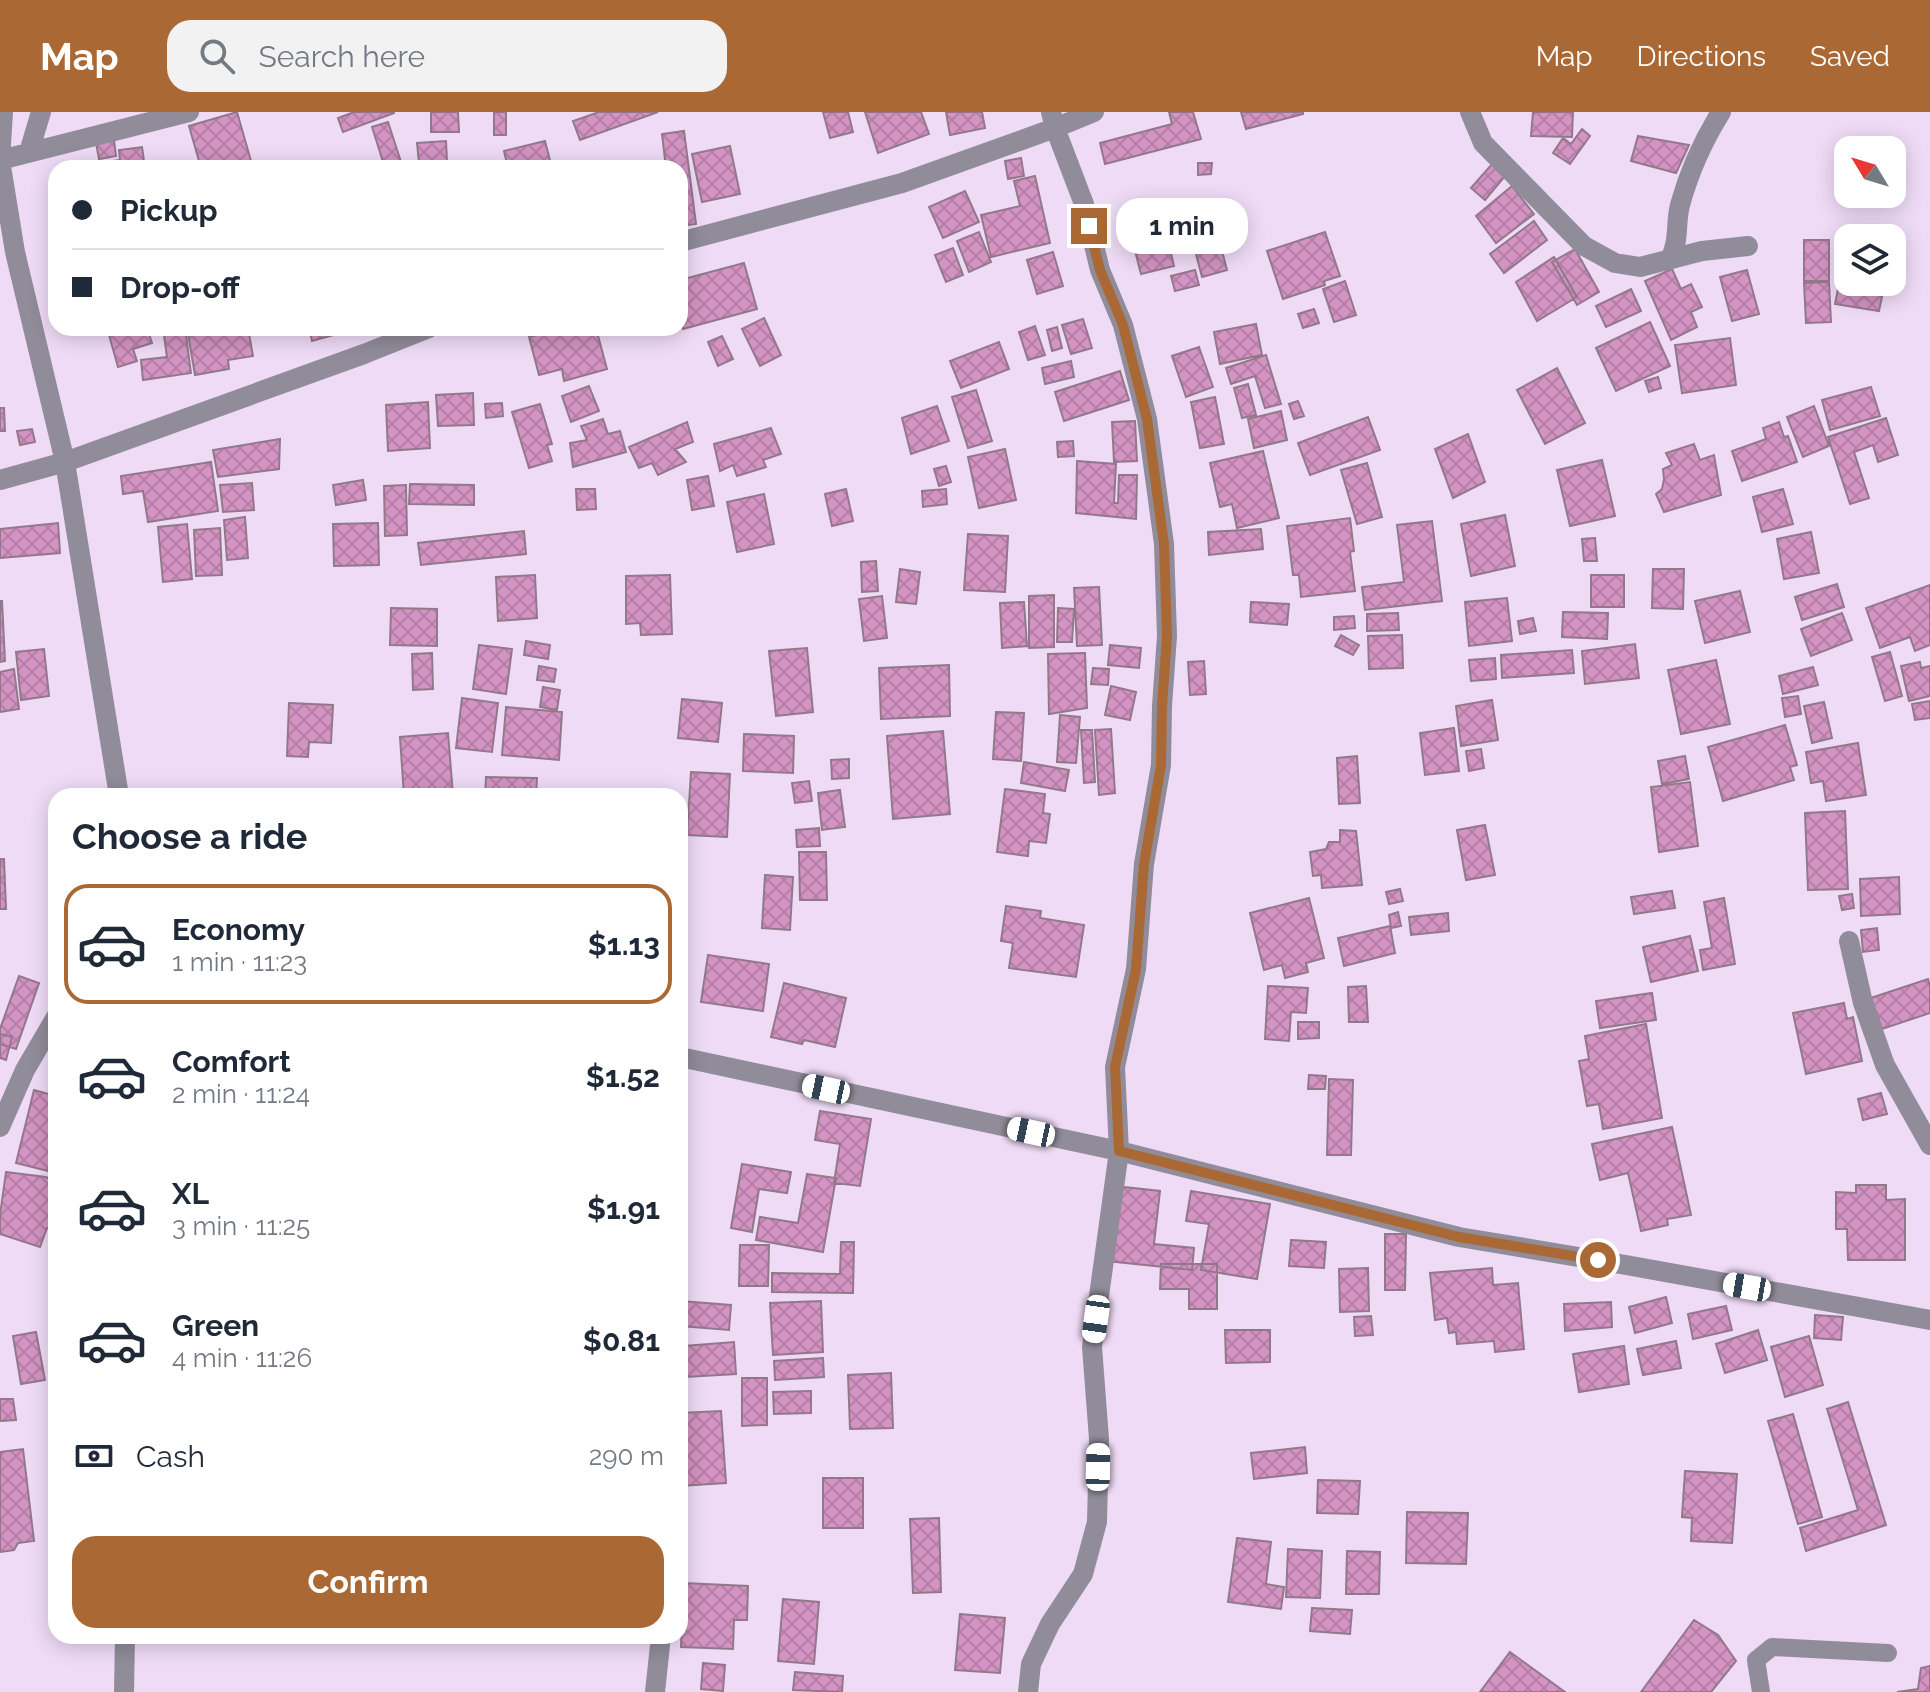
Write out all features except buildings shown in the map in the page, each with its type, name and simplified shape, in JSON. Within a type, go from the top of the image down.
[{"type":"street","points":[[3,112],[0,160],[15,252],[65,462],[118,788]]},
{"type":"street","points":[[29,152],[41,112]]},
{"type":"street","points":[[0,160],[189,112]]},
{"type":"street","points":[[688,240],[902,183],[1053,120],[1094,112]]},
{"type":"street","points":[[1470,112],[1483,143],[1584,246],[1615,263],[1640,267],[1702,251],[1748,246]]},
{"type":"street","points":[[1670,260],[1677,245],[1680,207],[1703,141],[1721,112]]},
{"type":"street","points":[[1028,1692],[1031,1664],[1050,1624],[1083,1574],[1097,1522],[1099,1439],[1092,1347],[1119,1151],[1115,1067],[1136,969],[1144,864],[1161,765],[1167,636],[1164,544],[1147,419],[1123,325],[1100,270],[1084,204],[1053,120]]},
{"type":"street","points":[[0,480],[65,462],[409,336]]},
{"type":"street","points":[[1849,941],[1863,1003],[1885,1065],[1930,1145]]},
{"type":"street","points":[[0,1127],[25,1070],[48,1031]]},
{"type":"street","points":[[688,1059],[1119,1151],[1459,1237],[1930,1320]]},
{"type":"street","points":[[124,1692],[125,1644]]},
{"type":"street","points":[[655,1692],[660,1644]]},
{"type":"lane","points":[[1761,1692],[1756,1660],[1772,1647],[1888,1653]]},
{"type":"route","points":[[1089,226],[1100,270],[1123,325],[1147,419],[1164,544],[1167,636],[1161,765],[1144,864],[1136,969],[1115,1067],[1119,1151],[1459,1237],[1598,1260]]}]
